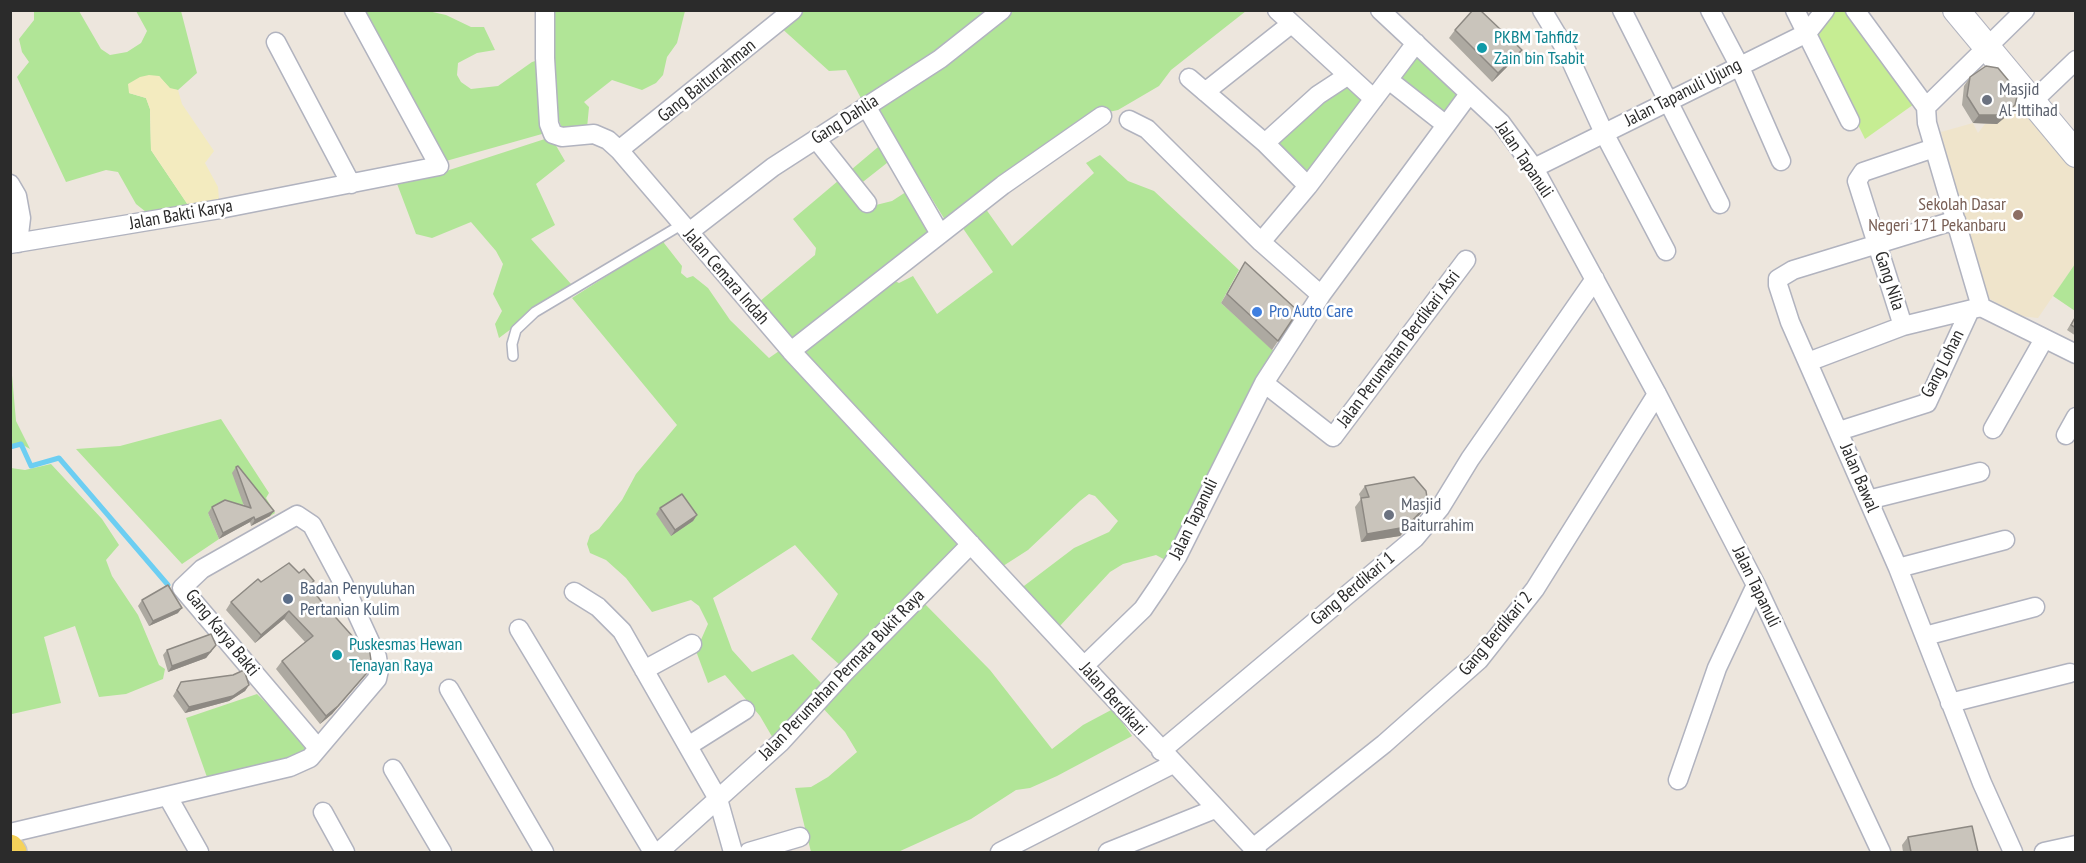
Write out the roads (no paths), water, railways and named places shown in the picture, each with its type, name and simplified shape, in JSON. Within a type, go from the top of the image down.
[{"type":"main road","points":[[10,848],[13,852]]},
{"type":"street","name":"Jalan Bakti Karya","points":[[14,244],[440,166],[354,10]]},
{"type":"street","name":"Jalan Cemara Indah","points":[[545,10],[545,58],[550,130],[560,137],[594,134],[619,150],[791,351],[970,544]]},
{"type":"street","name":"Gang Baiturrahman","points":[[619,150],[793,10]]},
{"type":"street","name":"Gang Dahlia","points":[[685,229],[773,167],[940,59],[1002,10]]},
{"type":"street","points":[[1277,10],[1374,99]]},
{"type":"street","points":[[1542,10],[1566,50],[1604,133],[1666,251]]},
{"type":"street","points":[[1623,10],[1720,204]]},
{"type":"street","points":[[1710,10],[1739,65],[1781,161]]},
{"type":"street","points":[[1795,10],[1850,121]]},
{"type":"street","name":"Jalan Tapanuli Ujung","points":[[1534,168],[1808,33],[1826,10]]},
{"type":"street","points":[[1855,10],[1926,107],[1927,123],[1956,220],[1976,309]]},
{"type":"street","points":[[1956,10],[1986,49],[2076,154]]},
{"type":"street","points":[[1926,107],[2025,10]]},
{"type":"street","points":[[1385,12],[1469,94]]},
{"type":"street","points":[[1205,92],[1291,24]]},
{"type":"street","points":[[276,42],[351,184]]},
{"type":"street","points":[[1261,242],[1390,81],[1416,43]]},
{"type":"street","points":[[2031,103],[2076,60]]},
{"type":"street","points":[[1264,143],[1318,95],[1347,76]]},
{"type":"street","points":[[1189,78],[1264,143],[1308,186]]},
{"type":"street","points":[[1390,81],[1446,125]]},
{"type":"street","name":"Jalan Tapanuli","points":[[1084,666],[1143,609],[1158,587],[1177,557],[1264,383],[1321,295],[1469,94],[1501,123],[1534,168],[1657,393],[1756,585],[1881,852]]},
{"type":"street","points":[[866,106],[940,234]]},
{"type":"street","points":[[791,351],[1003,185],[1102,116]]},
{"type":"street","points":[[1130,120],[1149,131],[1261,242],[1321,295]]},
{"type":"street","points":[[816,139],[867,203]]},
{"type":"street","name":"Gang Nila","points":[[1903,326],[1858,185],[1860,175],[1934,147]]},
{"type":"street","points":[[10,184],[17,196],[21,218],[14,244]]},
{"type":"street","name":"Jalan Bawal","points":[[1956,220],[1877,246],[1792,270],[1778,279],[1779,290],[1808,362],[1898,568],[1950,703],[2013,852]]},
{"type":"street","name":"Jalan Perumahan Berdikari Asri","points":[[1264,383],[1333,437],[1466,260]]},
{"type":"street","name":"Gang Berdikari 1","points":[[1000,852],[1167,757],[1415,538],[1440,508],[1470,459],[1595,279]]},
{"type":"street","points":[[1808,362],[1849,344],[1903,326],[1976,309],[2076,354]]},
{"type":"street","name":"Gang Lohan","points":[[1839,431],[1927,403],[1976,309]]},
{"type":"street","points":[[1993,429],[2044,339]]},
{"type":"street","name":"Gang Berdikari 2","points":[[1255,850],[1384,744],[1479,660],[1535,589],[1657,393]]},
{"type":"street","points":[[2066,435],[2076,417]]},
{"type":"street","points":[[1868,500],[1980,472]]},
{"type":"street","name":"Gang Karya Bakti","points":[[10,833],[299,765],[318,748],[377,679],[379,670],[377,657],[344,583],[312,525],[304,517],[297,515],[202,569],[182,588],[318,748]]},
{"type":"street","points":[[1898,568],[2005,540]]},
{"type":"street","name":"Jalan Berdikari","points":[[970,544],[1255,850]]},
{"type":"street","name":"Jalan Perumahan Permata Bukit Raya","points":[[659,852],[781,742],[843,673],[970,544]]},
{"type":"street","points":[[1678,780],[1718,668],[1756,585]]},
{"type":"street","points":[[574,592],[598,607],[622,631],[718,799],[733,852]]},
{"type":"street","points":[[1925,636],[2035,607]]},
{"type":"street","points":[[519,629],[653,852]]},
{"type":"street","points":[[644,670],[692,644]]},
{"type":"street","points":[[1950,703],[2070,673]]},
{"type":"street","points":[[449,689],[544,852]]},
{"type":"street","points":[[688,746],[745,710]]},
{"type":"street","points":[[393,770],[442,852]]},
{"type":"street","points":[[168,797],[199,852]]},
{"type":"street","points":[[1108,852],[1215,809]]},
{"type":"street","points":[[323,812],[345,852]]},
{"type":"street","points":[[749,852],[800,837]]},
{"type":"street","points":[[2044,852],[2076,845]]},
{"type":"lane","points":[[513,356],[512,344],[516,330],[535,312],[685,229]]},
{"type":"waterway","points":[[10,447],[21,444],[31,466],[59,458],[168,585]]},
{"type":"place","name":"PKBM Tahfidz Zain bin Tsabit","points":[[1482,48]]},
{"type":"place","name":"Masjid Al-Ittihad","points":[[1987,100]]},
{"type":"place","name":"Sekolah Dasar Negeri 171 Pekanbaru","points":[[2018,215]]},
{"type":"place","name":"Pro Auto Care","points":[[1257,312]]},
{"type":"place","name":"Masjid Baiturrahim","points":[[1389,515]]},
{"type":"place","name":"Badan Penyuluhan Pertanian Kulim","points":[[288,599]]},
{"type":"place","name":"Puskesmas Hewan Tenayan Raya","points":[[337,655]]}]
